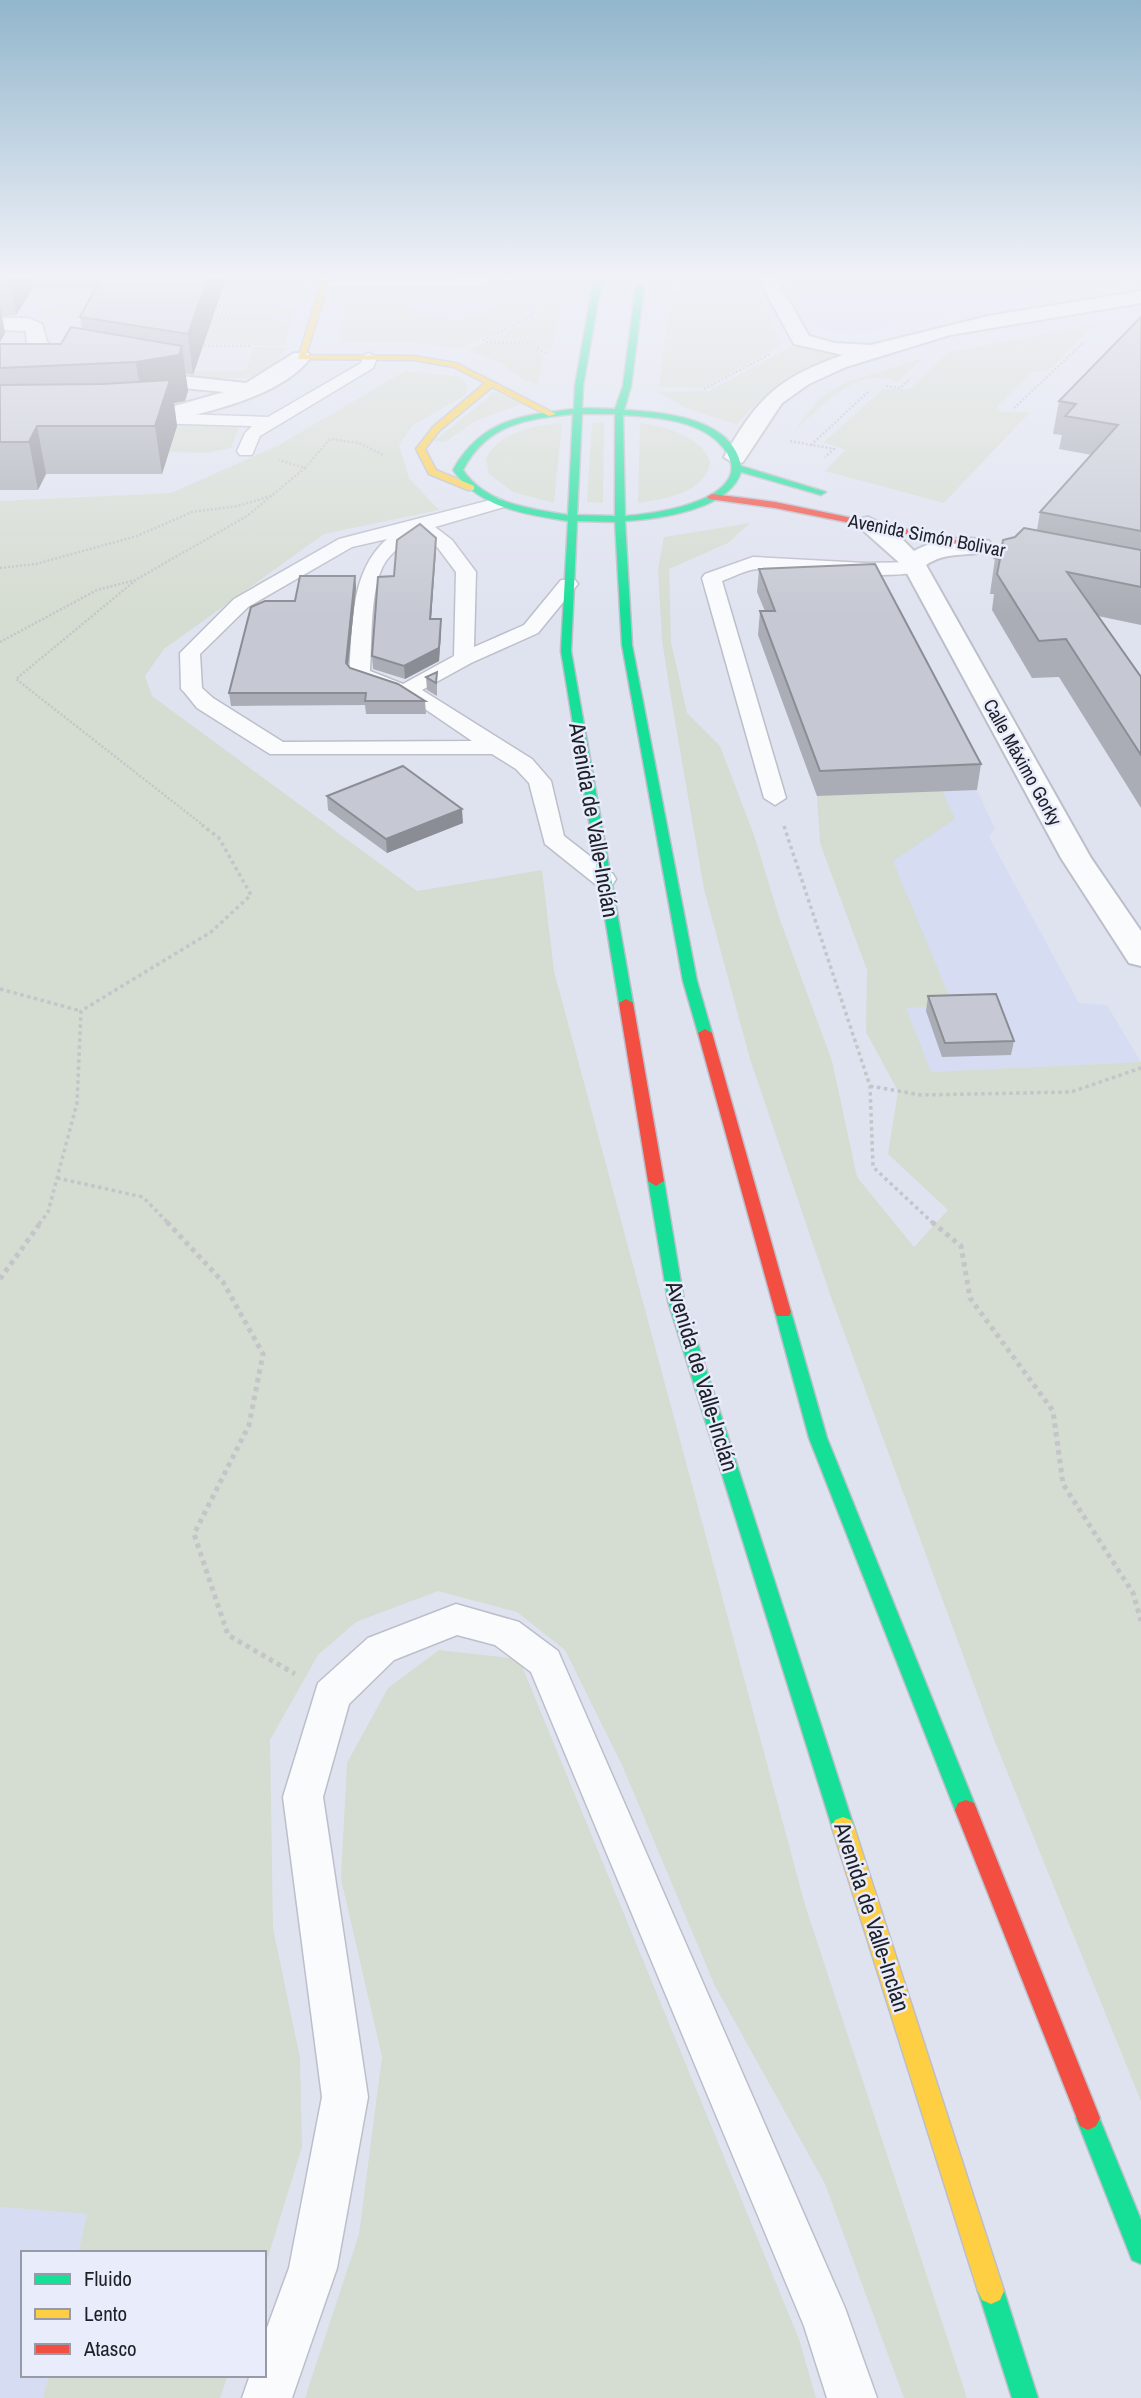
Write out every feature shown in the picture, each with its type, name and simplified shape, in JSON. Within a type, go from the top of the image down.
[{"type":"main road","points":[[471,488],[458,470],[462,452],[481,435],[502,426],[552,414],[579,411],[619,411],[660,417],[704,430],[723,441],[736,463],[730,483],[712,497],[672,512],[620,519],[572,519],[519,510],[432,472],[420,449],[429,433],[448,415],[476,401],[485,390]]},
{"type":"main road","points":[[505,390],[552,414]]},
{"type":"main road","name":"Avenida de Valle-Inclán","points":[[579,390],[566,651],[676,1301],[1025,2398]]},
{"type":"main road","points":[[626,390],[619,411],[620,519],[627,645],[690,981],[818,1438],[1141,2251]]},
{"type":"main road","name":"Avenida Simón Bolivar","points":[[736,463],[839,496]]},
{"type":"main road","name":"Avenida Simón Bolivar","points":[[712,497],[775,505],[1141,578]]},
{"type":"main road","name":"Avenida Simón Bolivar","points":[[916,516],[1141,562]]},
{"type":"street","points":[[100,424],[177,413],[247,390]]},
{"type":"street","points":[[736,463],[766,408],[785,390]]},
{"type":"street","name":"Calle Máximo Gorky","points":[[868,524],[884,534],[915,565],[1076,858],[1141,956]]},
{"type":"street","points":[[915,565],[925,552],[943,546],[980,546]]},
{"type":"lane","points":[[246,451],[253,433],[326,390]]},
{"type":"lane","points":[[148,418],[271,422]]},
{"type":"lane","points":[[498,503],[346,543],[242,603],[190,653],[192,689],[205,703],[278,749],[500,747]]},
{"type":"lane","points":[[422,525],[445,544],[466,572],[464,659]]},
{"type":"lane","points":[[422,525],[392,544],[373,566],[359,674],[407,690],[524,764],[540,781],[553,839],[604,878]]},
{"type":"lane","points":[[775,798],[712,579],[753,563],[865,569],[915,565]]},
{"type":"lane","points":[[407,690],[464,659],[531,629],[568,584]]},
{"type":"lane","points":[[267,2398],[313,2268],[345,2097],[303,1797],[332,1695],[381,1650],[456,1619],[506,1633],[545,1662],[828,2325],[852,2398]]},
{"type":"path","points":[[810,444],[870,390]]},
{"type":"path","points":[[1014,408],[1032,390]]},
{"type":"path","points":[[0,989],[81,1011],[211,932],[251,895],[219,838],[16,679],[137,579],[247,516],[278,493],[305,468],[330,439],[359,443],[376,450],[385,455],[386,462],[394,468],[432,472]]},
{"type":"path","points":[[246,451],[305,468]]},
{"type":"path","points":[[0,568],[36,564],[137,536],[192,512],[238,506],[278,493]]},
{"type":"path","points":[[0,642],[97,590],[137,579]]},
{"type":"path","points":[[775,798],[870,1086],[873,1167],[920,1213],[961,1246],[970,1298],[1053,1411],[1063,1484],[1133,1593],[1141,1621]]},
{"type":"path","points":[[0,1279],[48,1212],[77,1103],[81,1011]]},
{"type":"path","points":[[870,1086],[921,1095],[1071,1092],[1141,1068]]},
{"type":"path","points":[[57,1178],[143,1197],[223,1282],[263,1354],[250,1425],[194,1534],[228,1635],[332,1695]]},
{"type":"shaded area","points":[[373,390],[467,390],[466,395],[413,425],[399,445],[409,478],[439,510],[324,534],[164,649],[145,676],[152,696],[417,891],[542,870],[554,971],[805,1905],[967,2398],[904,2398],[825,2184],[715,1986],[622,1765],[565,1650],[517,1612],[438,1591],[356,1622],[318,1655],[270,1740],[273,1928],[300,2058],[302,2147],[266,2264],[266,2251],[78,2251],[87,2214],[0,2207],[0,501],[171,493],[279,445]]},
{"type":"shaded area","points":[[773,390],[737,425],[686,408],[657,392]]},
{"type":"shaded area","points":[[833,390],[842,390],[793,432],[821,397]]},
{"type":"shaded area","points":[[882,390],[1014,390],[997,407],[1002,412],[1030,412],[944,503],[825,471],[845,450],[824,442]]},
{"type":"shaded area","points":[[496,392],[522,404],[475,421],[445,442],[434,441],[491,393]]},
{"type":"shaded area","points":[[604,422],[603,503],[587,502],[592,423]]},
{"type":"shaded area","points":[[562,423],[554,503],[513,492],[489,474],[486,459],[499,442],[530,428]]},
{"type":"shaded area","points":[[640,423],[682,434],[700,446],[710,463],[700,482],[681,493],[638,503]]},
{"type":"shaded area","points":[[166,425],[239,427],[231,448],[206,453],[97,450]]},
{"type":"shaded area","points":[[750,523],[728,543],[669,569],[671,642],[687,713],[720,746],[754,835],[779,917],[832,1061],[857,1177],[914,1247],[948,1210],[888,1154],[898,1091],[866,1032],[867,970],[820,843],[817,796],[942,790],[955,819],[893,861],[953,1005],[906,1008],[931,1072],[1141,1062],[1141,2101],[995,1742],[831,1297],[750,1059],[704,889],[662,640],[658,569],[664,537]]},
{"type":"shaded area","points":[[873,587],[977,790],[995,829],[989,837],[1079,1003],[1107,1005],[1141,1062],[931,1072],[817,796],[758,635],[773,634],[757,592]]},
{"type":"shaded area","points":[[439,1650],[519,1659],[799,2339],[816,2398],[305,2398],[359,2234],[382,2057],[341,1879],[347,1763],[388,1688]]},
{"type":"shaded area","points":[[0,2207],[87,2214],[78,2251],[21,2251],[21,2377],[48,2377],[43,2398],[0,2398]]},
{"type":"shaded area","points":[[48,2377],[227,2377],[220,2398],[43,2398]]},
{"type":"building","points":[[0,390],[167,390],[155,426],[37,426],[29,442],[0,442]]},
{"type":"building","points":[[1070,390],[1141,390],[1141,531],[1040,512],[1118,425],[1065,416],[1076,404],[1059,401]]},
{"type":"building","points":[[420,524],[436,538],[430,619],[441,619],[439,648],[404,666],[372,656],[378,577],[394,576],[397,540]]},
{"type":"building","points":[[1024,528],[1141,550],[1141,587],[1067,572],[1141,677],[1141,755],[1066,639],[1039,641],[997,574],[1000,559],[995,558],[1001,552],[1003,540],[1015,537]]},
{"type":"building","points":[[875,564],[981,764],[820,771],[760,611],[775,611],[759,569]]},
{"type":"building","points":[[300,576],[355,576],[346,663],[350,668],[398,684],[425,701],[365,701],[366,693],[229,693],[251,607],[265,601],[295,601]]},
{"type":"building","points":[[437,672],[436,683],[426,677]]},
{"type":"building","points":[[403,766],[462,809],[386,839],[327,796]]},
{"type":"building","points":[[996,994],[1014,1041],[945,1043],[928,996]]},
{"type":"traffic: fast","points":[[579,390],[566,651],[626,1003]]},
{"type":"traffic: fast","points":[[626,390],[619,411],[620,519],[627,645],[690,981],[705,1033]]},
{"type":"traffic: fast","points":[[579,411],[666,417],[710,431],[725,443],[735,459],[734,479],[708,500],[679,511],[608,520],[535,513],[504,504],[473,489],[458,470],[467,453],[492,431],[525,419],[579,411]]},
{"type":"traffic: fast","points":[[737,468],[821,492]]},
{"type":"traffic: fast","points":[[982,546],[1141,578]]},
{"type":"traffic: fast","points":[[656,1181],[676,1301],[843,1827]]},
{"type":"traffic: fast","points":[[783,1312],[818,1438],[966,1810]]},
{"type":"traffic: fast","points":[[1088,2118],[1141,2251]]},
{"type":"traffic: fast","points":[[991,2291],[1025,2398]]},
{"type":"traffic: slow","points":[[471,488],[432,472],[420,449],[436,429],[483,390]]},
{"type":"traffic: slow","points":[[505,390],[552,414]]},
{"type":"traffic: slow","points":[[843,1827],[991,2291]]},
{"type":"traffic: jam","points":[[712,497],[775,505],[982,546]]},
{"type":"traffic: jam","points":[[626,1003],[656,1181]]},
{"type":"traffic: jam","points":[[705,1033],[783,1312]]},
{"type":"traffic: jam","points":[[966,1810],[1088,2118]]}]
